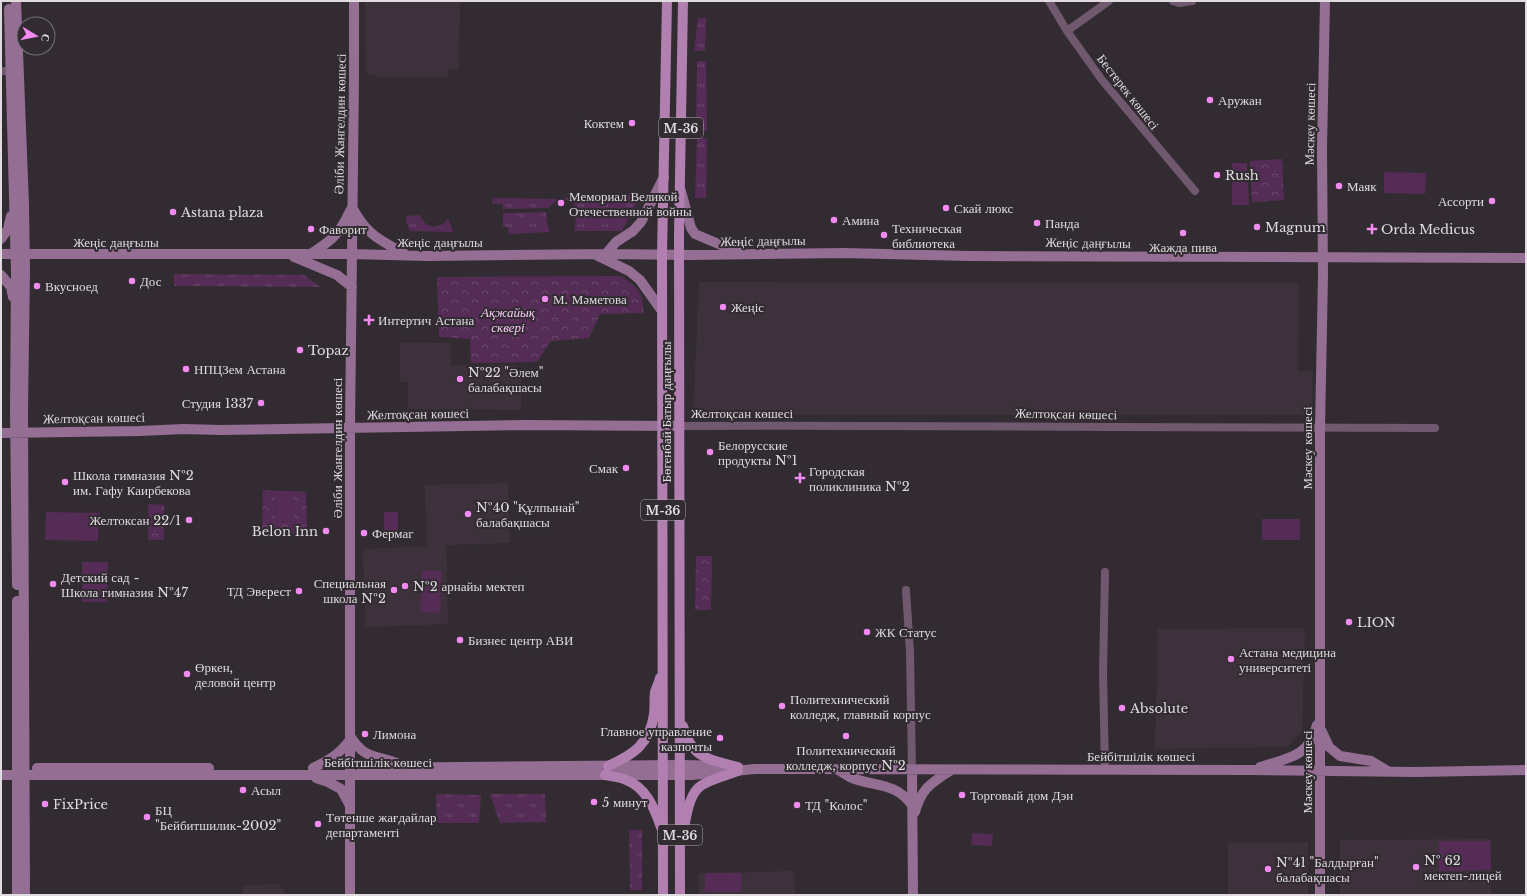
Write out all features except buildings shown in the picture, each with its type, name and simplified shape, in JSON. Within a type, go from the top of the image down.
[{"type":"main road","points":[[9,1],[6,71],[20,254],[20,771],[17,895]]},
{"type":"main road","points":[[16,1],[24,205],[16,312],[19,432]]},
{"type":"main road","name":"Әліби Жангелдин көшесі","points":[[350,895],[350,428],[354,1]]},
{"type":"main road","name":"Бөгенбай Батыр даңғылы","points":[[680,895],[679,255],[684,1]]},
{"type":"main road","name":"Мәскеу көшесі","points":[[1320,895],[1320,428],[1323,257],[1322,148],[1325,1]]},
{"type":"main road","name":"Бөгенбай Батыр даңғылы","points":[[663,895],[662,255],[666,2]]},
{"type":"main road","points":[[662,311],[640,280],[629,271],[601,254],[633,231],[641,222],[664,177]]},
{"type":"main road","points":[[680,185],[690,228],[695,234],[744,254]]},
{"type":"main road","points":[[1,239],[8,229],[15,198]]},
{"type":"main road","points":[[309,255],[336,236],[352,207]]},
{"type":"main road","points":[[352,207],[365,228],[379,240],[406,255]]},
{"type":"main road","name":"Жеңіс даңғылы","points":[[1,254],[679,255],[844,253],[969,256],[1081,255],[1526,258]]},
{"type":"main road","points":[[286,254],[337,275],[352,288]]},
{"type":"main road","points":[[1,275],[11,287],[16,312]]},
{"type":"main road","name":"Желтоқсан көшесі","points":[[1,432],[140,431],[184,428],[221,430],[524,426],[679,426]]},
{"type":"main road","points":[[606,770],[626,758],[643,743],[647,737],[654,714],[656,691],[663,670]]},
{"type":"main road","points":[[1251,770],[1295,755],[1304,750],[1314,734],[1320,707]]},
{"type":"main road","points":[[680,717],[686,735],[693,749],[702,756],[738,769]]},
{"type":"main road","points":[[1320,727],[1329,747],[1340,756],[1371,761],[1388,771]]},
{"type":"main road","points":[[313,768],[332,758],[341,751],[350,738],[363,752],[407,768]]},
{"type":"main road","name":"Бейбітшілік көшесі","points":[[1,768],[20,771],[297,775],[407,768],[606,770]]},
{"type":"main road","name":"Бейбітшілік көшесі","points":[[1,775],[20,771],[313,768],[350,772],[738,769],[1526,770]]},
{"type":"main road","points":[[680,839],[694,794],[702,785],[738,769]]},
{"type":"main road","points":[[606,770],[625,779],[642,791],[653,806],[663,834]]},
{"type":"main road","points":[[838,770],[851,778],[895,790],[905,796],[912,805]]},
{"type":"main road","points":[[912,770],[913,895]]},
{"type":"main road","points":[[912,822],[918,800],[924,791],[932,783],[952,770]]},
{"type":"main road","points":[[20,771],[25,895]]},
{"type":"main road","points":[[297,775],[319,778],[341,789],[350,805]]},
{"type":"street","name":"Бестерек көшесі","points":[[1049,1],[1067,31],[1102,80],[1195,192]]},
{"type":"street","points":[[1067,31],[1109,1]]},
{"type":"street","points":[[1173,1],[1179,3],[1192,1]]},
{"type":"street","name":"Желтоқсан көшесі","points":[[679,426],[916,425],[1148,428],[1435,428]]},
{"type":"street","points":[[1105,572],[1103,673],[1105,769]]},
{"type":"street","points":[[906,590],[910,652],[912,770]]},
{"type":"shaded area","points":[[365,1],[460,1],[459,69],[448,69],[448,77],[380,77],[366,73]]},
{"type":"shaded area","points":[[699,282],[1299,283],[1298,371],[1313,371],[1312,415],[693,415]]},
{"type":"shaded area","name":"№22 \"Әлем\" балабақшасы","points":[[400,343],[451,343],[451,365],[514,365],[514,375],[521,375],[521,410],[408,409],[408,382],[400,382]]},
{"type":"shaded area","points":[[508,483],[510,543],[446,545],[448,624],[365,627],[363,549],[427,546],[425,485]]},
{"type":"shaded area","name":"Астана медицина университеті","points":[[1305,628],[1302,731],[1287,747],[1155,749],[1158,629]]},
{"type":"shaded area","name":"№ 62 мектеп-лицей","points":[[1491,839],[1491,895],[1340,895],[1340,840]]},
{"type":"shaded area","name":"№41 \"Балдырған\" балабақшасы","points":[[1308,842],[1308,895],[1228,895],[1228,843]]},
{"type":"shaded area","points":[[794,871],[795,895],[699,895],[699,873]]},
{"type":"shaded area","points":[[278,884],[287,895],[243,895],[243,886]]},
{"type":"green space","points":[[698,18],[706,18],[705,51],[694,51]]},
{"type":"green space","points":[[697,61],[706,61],[707,131],[696,130]]},
{"type":"green space","points":[[697,138],[707,138],[706,198],[695,198]]},
{"type":"green space","points":[[1282,159],[1284,200],[1252,202],[1250,161]]},
{"type":"green space","points":[[1232,163],[1247,163],[1249,205],[1232,205]]},
{"type":"green space","points":[[1384,172],[1426,173],[1425,194],[1384,193]]},
{"type":"green space","points":[[638,193],[638,198],[634,209],[576,209],[574,204],[563,198]]},
{"type":"green space","points":[[493,198],[558,199],[548,208],[503,209],[503,204],[492,204]]},
{"type":"green space","points":[[546,212],[550,232],[509,234],[508,227],[503,227],[503,213]]},
{"type":"green space","points":[[632,212],[622,231],[573,231],[575,228],[576,214]]},
{"type":"green space","points":[[420,215],[425,223],[433,227],[441,225],[448,218],[453,232],[410,231],[406,222],[406,216]]},
{"type":"green space","points":[[174,274],[304,275],[320,287],[174,286]]},
{"type":"green space","name":"Ақжайық сквері","points":[[621,276],[636,287],[641,295],[644,313],[600,314],[589,338],[551,341],[537,362],[471,363],[470,339],[439,337],[437,277]]},
{"type":"green space","points":[[263,490],[276,491],[275,521],[294,522],[294,491],[306,492],[307,533],[262,534]]},
{"type":"green space","points":[[276,491],[294,491],[294,522],[275,521]]},
{"type":"green space","points":[[148,504],[164,505],[164,540],[148,540]]},
{"type":"green space","points":[[46,512],[99,513],[98,541],[45,540]]},
{"type":"green space","points":[[384,512],[398,512],[398,533],[384,533]]},
{"type":"green space","points":[[1262,519],[1300,519],[1300,540],[1262,540]]},
{"type":"green space","points":[[696,556],[712,556],[711,610],[695,610]]},
{"type":"green space","points":[[82,562],[108,562],[107,602],[82,602]]},
{"type":"green space","points":[[422,570],[442,571],[440,613],[420,612]]},
{"type":"green space","points":[[436,794],[481,795],[479,823],[437,823]]},
{"type":"green space","points":[[490,794],[545,794],[546,822],[500,823]]},
{"type":"green space","points":[[629,830],[642,830],[642,890],[630,890]]},
{"type":"green space","points":[[972,833],[993,834],[992,846],[971,845]]},
{"type":"green space","points":[[1439,841],[1490,841],[1491,870],[1439,871]]},
{"type":"green space","points":[[705,873],[741,873],[741,892],[705,892]]},
{"type":"place","name":"Аружан","points":[[1210,100]]},
{"type":"place","name":"Коктем","points":[[632,123]]},
{"type":"place","name":"Rush","points":[[1217,175]]},
{"type":"place","name":"Маяк","points":[[1339,186]]},
{"type":"place","name":"Ассорти","points":[[1492,201]]},
{"type":"place","name":"Мемориал Великой Отечественной войны","points":[[561,203]]},
{"type":"place","name":"Скай люкс","points":[[946,208]]},
{"type":"place","name":"Astana plaza","points":[[173,212]]},
{"type":"place","name":"Амина","points":[[834,220]]},
{"type":"place","name":"Панда","points":[[1037,223]]},
{"type":"place","name":"Magnum","points":[[1257,227]]},
{"type":"place","name":"Фаворит","points":[[311,229]]},
{"type":"place","name":"Orda Medicus","points":[[1372,229]]},
{"type":"place","name":"Жажда пива","points":[[1183,233]]},
{"type":"place","name":"Техническая библиотека","points":[[884,235]]},
{"type":"place","name":"Дос","points":[[132,281]]},
{"type":"place","name":"Вкусноед","points":[[37,286]]},
{"type":"place","name":"М. Мәметова","points":[[545,299]]},
{"type":"place","name":"Жеңіс","points":[[723,307]]},
{"type":"place","name":"Интертич Астана","points":[[369,320]]},
{"type":"place","name":"Topaz","points":[[300,350]]},
{"type":"place","name":"НПЦЗем Астана","points":[[186,369]]},
{"type":"place","name":"№22 \"Әлем\" балабақшасы","points":[[460,379]]},
{"type":"place","name":"Студия 1337","points":[[261,403]]},
{"type":"place","name":"Белорусские продукты №1","points":[[710,452]]},
{"type":"place","name":"Смак","points":[[626,468]]},
{"type":"place","name":"Городская поликлиника №2","points":[[800,478]]},
{"type":"place","name":"Школа гимназия №2 им. Гафу Каирбекова","points":[[65,482]]},
{"type":"place","name":"№40 \"Құлпынай\" балабақшасы","points":[[468,514]]},
{"type":"place","name":"Желтоксан 22/1","points":[[189,520]]},
{"type":"place","name":"Belon Inn","points":[[326,531]]},
{"type":"place","name":"Фермаг","points":[[364,533]]},
{"type":"place","name":"Детский сад - Школа гимназия №47","points":[[53,584]]},
{"type":"place","name":"№2 арнайы мектеп","points":[[405,586]]},
{"type":"place","name":"Специальная школа №2","points":[[394,590]]},
{"type":"place","name":"ТД Эверест","points":[[299,591]]},
{"type":"place","name":"LION","points":[[1349,622]]},
{"type":"place","name":"ЖК Статус","points":[[867,632]]},
{"type":"place","name":"Бизнес центр АВИ","points":[[460,640]]},
{"type":"place","name":"Астана медицина университеті","points":[[1231,659]]},
{"type":"place","name":"Өркен, деловой центр","points":[[187,674]]},
{"type":"place","name":"Политехнический колледж, главный корпус","points":[[782,706]]},
{"type":"place","name":"Absolute","points":[[1122,708]]},
{"type":"place","name":"Лимона","points":[[365,734]]},
{"type":"place","name":"Политехнический колледж, корпус №2","points":[[846,736]]},
{"type":"place","name":"Главное управление казпочты","points":[[720,738]]},
{"type":"place","name":"Асыл","points":[[243,790]]},
{"type":"place","name":"Торговый дом Дэн","points":[[962,795]]},
{"type":"place","name":"5 минут","points":[[594,802]]},
{"type":"place","name":"FixPrice","points":[[45,804]]},
{"type":"place","name":"ТД \"Колос\"","points":[[797,805]]},
{"type":"place","name":"БЦ \"Бейбитшилик-2002\"","points":[[147,817]]},
{"type":"place","name":"Төтенше жағдайлар департаменті","points":[[318,824]]},
{"type":"place","name":"№ 62 мектеп-лицей","points":[[1416,867]]},
{"type":"place","name":"№41 \"Балдырған\" балабақшасы","points":[[1268,869]]}]
